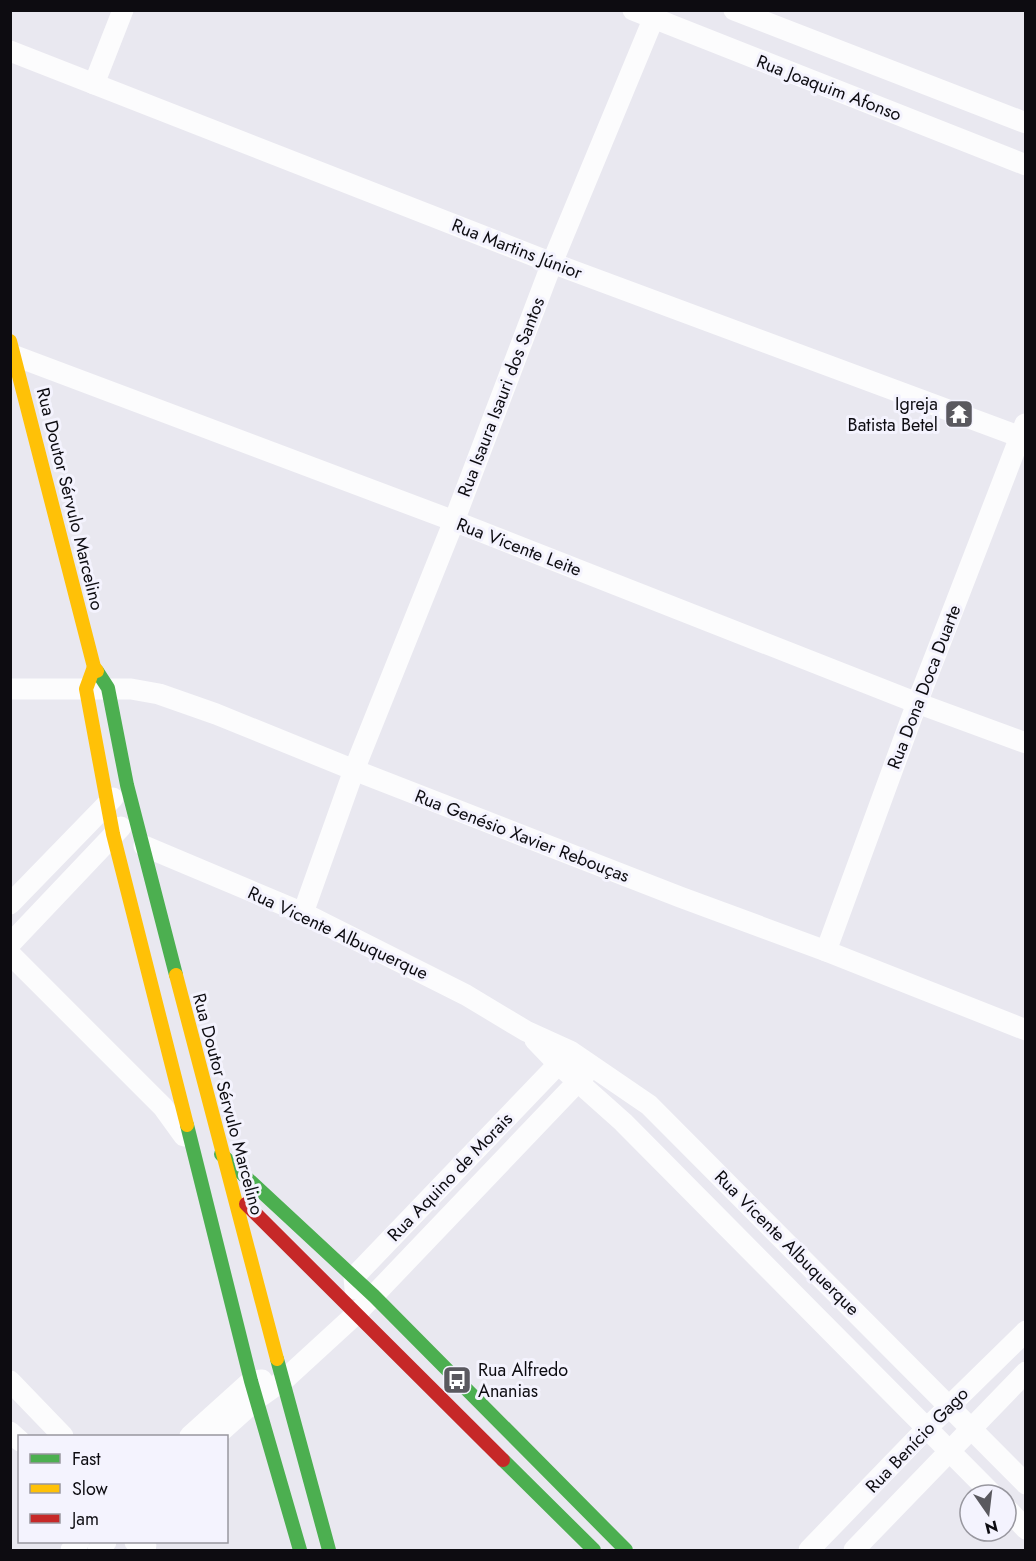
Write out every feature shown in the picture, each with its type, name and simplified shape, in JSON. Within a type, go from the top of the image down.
[{"type":"main road","name":"Rua Doutor Sérvulo Marcelino","points":[[12,350],[94,667],[108,688],[127,785],[222,1155],[329,1551]]},
{"type":"main road","points":[[94,667],[86,689],[106,805],[254,1390],[300,1551]]},
{"type":"main road","points":[[186,1117],[222,1155],[374,1296],[626,1551]]},
{"type":"main road","points":[[194,1149],[231,1189],[594,1551]]},
{"type":"street","points":[[94,84],[123,10]]},
{"type":"street","name":"Rua Joaquim Afonso","points":[[633,10],[656,15],[1026,165]]},
{"type":"street","points":[[734,10],[1026,123]]},
{"type":"street","name":"Rua Isaura Isauri dos Santos","points":[[303,913],[354,770],[454,521],[552,263],[656,15]]},
{"type":"street","name":"Rua Martins Júnior","points":[[10,51],[552,263],[1024,433]]},
{"type":"street","name":"Rua Vicente Leite","points":[[12,350],[917,703],[1026,743]]},
{"type":"street","name":"Rua Dona Doca Duarte","points":[[826,951],[917,703],[1024,433]]},
{"type":"street","name":"Rua Genésio Xavier Rebouças","points":[[10,688],[108,688],[159,694],[216,714],[354,770],[1026,1030]]},
{"type":"street","points":[[10,904],[127,785]]},
{"type":"street","points":[[10,944],[113,834],[135,814]]},
{"type":"street","name":"Rua Vicente Albuquerque","points":[[144,846],[303,913],[465,995],[526,1031],[564,1057],[593,1065],[649,1104],[1026,1484]]},
{"type":"street","points":[[10,954],[163,1107],[194,1149]]},
{"type":"street","name":"Rua Vicente Albuquerque","points":[[564,1057],[579,1081],[623,1122],[981,1483]]},
{"type":"street","name":"Rua Aquino de Morais","points":[[354,1277],[564,1057]]},
{"type":"street","name":"Rua Aquino de Morais","points":[[284,1380],[374,1296],[593,1065]]},
{"type":"street","points":[[163,1107],[186,1117]]},
{"type":"street","points":[[706,1207],[729,1186]]},
{"type":"street","points":[[354,1277],[356,1314]]},
{"type":"street","name":"Rua Benício Gago","points":[[809,1551],[927,1428],[1026,1331]]},
{"type":"street","name":"Rua Benício Gago","points":[[854,1551],[1026,1372]]},
{"type":"street","points":[[193,1435],[254,1390],[284,1380]]},
{"type":"street","points":[[10,1381],[61,1435]]},
{"type":"street","points":[[218,1435],[254,1390]]},
{"type":"traffic: fast","points":[[97,671],[108,688],[127,785],[176,975]]},
{"type":"traffic: fast","points":[[187,1125],[251,1381],[300,1550]]},
{"type":"traffic: fast","points":[[221,1154],[374,1296],[626,1550]]},
{"type":"traffic: fast","points":[[277,1359],[329,1550]]},
{"type":"traffic: fast","points":[[503,1460],[594,1550]]},
{"type":"traffic: slow","points":[[10,341],[94,667],[97,671]]},
{"type":"traffic: slow","points":[[94,667],[86,689],[113,834],[187,1125]]},
{"type":"traffic: slow","points":[[176,975],[277,1359]]},
{"type":"traffic: jam","points":[[246,1204],[503,1460]]},
{"type":"place","name":"Igreja Batista Betel","points":[[959,414]]},
{"type":"place","name":"Rua Alfredo Ananias","points":[[457,1380]]}]
